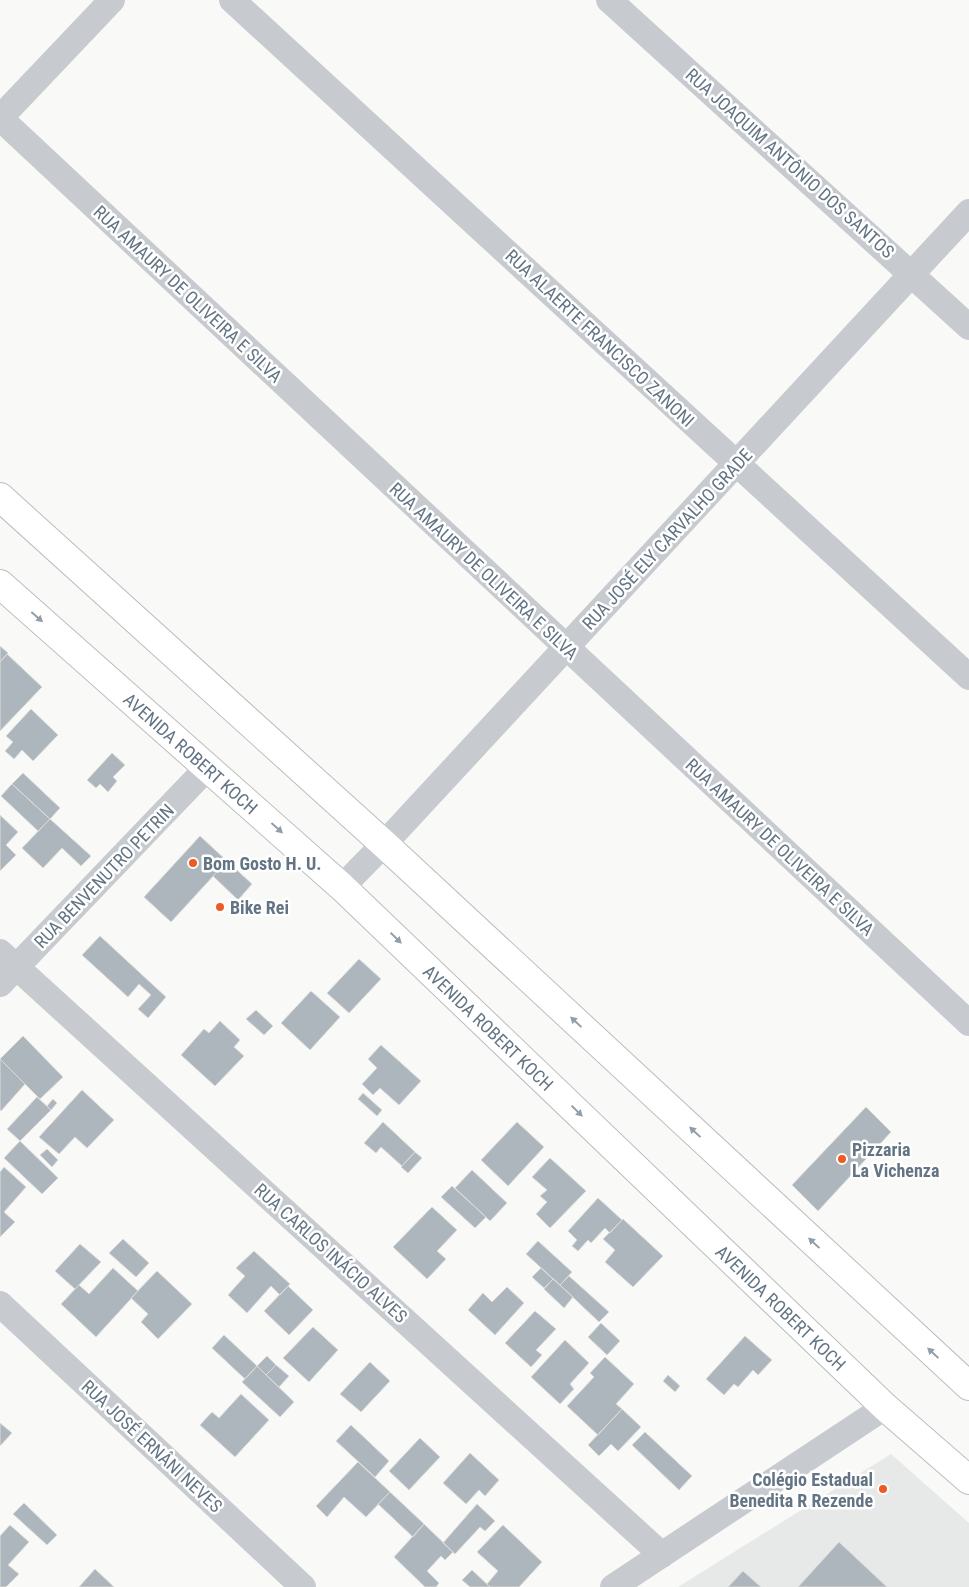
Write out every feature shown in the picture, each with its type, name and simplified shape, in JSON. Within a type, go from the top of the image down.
[{"type":"main road","points":[[0,497],[384,844],[969,1386]]},
{"type":"main road","name":"AVENIDA ROBERT KOCH","points":[[0,584],[342,887],[885,1407],[969,1480]]},
{"type":"street","points":[[0,118],[112,0]]},
{"type":"street","name":"RUA ALAERTE FRANCISCO ZANONI","points":[[232,0],[969,677]]},
{"type":"street","name":"RUA JOAQUIM ANTÔNIO DOS SANTOS","points":[[610,0],[969,326]]},
{"type":"street","name":"RUA AMAURY DE OLIVEIRA E SILVA","points":[[0,118],[969,1023]]},
{"type":"street","name":"RUA JOSÉ ELY CARVALHO GRADE","points":[[342,887],[384,844],[969,212]]},
{"type":"street","name":"RUA BENVENUTRO PETRIN","points":[[6,968],[208,767]]},
{"type":"street","name":"RUA CARLOS INÁCIO ALVES","points":[[6,968],[662,1555]]},
{"type":"street","name":"RUA JOSÉ ERNÂNI NEVES","points":[[0,1304],[303,1587]]},
{"type":"street","points":[[613,1587],[885,1407]]},
{"type":"shaded area","name":"Colégio Estadual Benedita R Rezende","points":[[891,1454],[969,1523],[969,1587],[678,1587]]},
{"type":"building","points":[[0,646],[8,653],[0,662]]},
{"type":"building","points":[[7,654],[42,687],[0,731],[0,662]]},
{"type":"building","points":[[31,709],[58,735],[33,761],[22,750],[14,759],[5,751],[13,742],[6,736]]},
{"type":"building","points":[[112,753],[125,765],[113,777],[117,781],[108,792],[100,784],[96,788],[87,780]]},
{"type":"building","points":[[23,773],[60,808],[50,819],[12,784]]},
{"type":"building","points":[[12,784],[50,819],[38,831],[1,796]]},
{"type":"building","points":[[0,815],[18,832],[6,845],[16,855],[0,871]]},
{"type":"building","points":[[50,819],[91,856],[81,866],[62,848],[43,868],[22,848]]},
{"type":"building","points":[[200,836],[227,861],[171,922],[144,897]]},
{"type":"building","points":[[227,861],[252,884],[238,900],[213,876]]},
{"type":"building","points":[[100,936],[166,997],[148,1018],[138,1009],[151,995],[139,984],[128,997],[82,955]]},
{"type":"building","points":[[359,959],[381,979],[349,1013],[327,993]]},
{"type":"building","points":[[311,991],[340,1017],[310,1050],[281,1023]]},
{"type":"building","points":[[256,1010],[273,1026],[264,1035],[246,1019]]},
{"type":"building","points":[[220,1021],[240,1040],[234,1047],[244,1056],[215,1086],[181,1055],[204,1029],[209,1033]]},
{"type":"building","points":[[23,1036],[63,1077],[40,1099],[0,1059]]},
{"type":"building","points":[[381,1045],[421,1081],[399,1105],[380,1088],[373,1095],[362,1084],[377,1068],[368,1059]]},
{"type":"building","points":[[0,1059],[25,1084],[1,1111],[0,1110]]},
{"type":"building","points":[[82,1090],[114,1120],[87,1148],[75,1137],[59,1154],[39,1137]]},
{"type":"building","points":[[363,1093],[382,1110],[377,1116],[358,1099]]},
{"type":"building","points":[[37,1097],[51,1110],[20,1141],[7,1129]]},
{"type":"building","points":[[53,1099],[57,1103],[51,1110],[47,1106]]},
{"type":"building","name":"Pizzaria La Vichenza","points":[[866,1107],[891,1132],[818,1211],[792,1185]]},
{"type":"building","points":[[383,1122],[415,1152],[402,1166],[381,1147],[376,1153],[364,1143]]},
{"type":"building","points":[[517,1122],[544,1147],[508,1186],[481,1160]]},
{"type":"building","points":[[20,1141],[58,1178],[42,1194],[4,1158]]},
{"type":"building","points":[[47,1149],[58,1160],[52,1167],[40,1155]]},
{"type":"building","points":[[415,1152],[422,1158],[408,1173],[401,1167]]},
{"type":"building","points":[[550,1158],[586,1191],[550,1228],[536,1214],[547,1202],[540,1196],[547,1190],[532,1177]]},
{"type":"building","points":[[4,1167],[26,1187],[4,1212],[15,1222],[0,1237],[0,1172]]},
{"type":"building","points":[[472,1170],[507,1203],[490,1221],[455,1188]]},
{"type":"building","points":[[452,1186],[486,1217],[475,1228],[441,1197]]},
{"type":"building","points":[[598,1198],[622,1220],[610,1233],[605,1228],[591,1243],[588,1240],[578,1251],[572,1246],[577,1240],[568,1231]]},
{"type":"building","points":[[432,1207],[457,1230],[437,1251],[446,1259],[427,1279],[393,1247]]},
{"type":"building","points":[[623,1219],[663,1256],[633,1287],[605,1262],[615,1250],[603,1239]]},
{"type":"building","points":[[123,1239],[149,1263],[136,1277],[109,1253]]},
{"type":"building","points":[[538,1241],[572,1272],[560,1285],[526,1254]]},
{"type":"building","points":[[80,1244],[101,1262],[75,1289],[55,1271]]},
{"type":"building","points":[[254,1251],[290,1284],[280,1295],[271,1286],[247,1313],[228,1295],[245,1276],[236,1268]]},
{"type":"building","points":[[113,1268],[138,1291],[96,1337],[61,1304],[79,1285],[89,1294]]},
{"type":"building","points":[[541,1268],[553,1279],[544,1288],[532,1277]]},
{"type":"building","points":[[157,1271],[192,1304],[158,1339],[141,1322],[148,1314],[131,1298]]},
{"type":"building","points":[[569,1276],[609,1312],[599,1322],[560,1285]]},
{"type":"building","points":[[553,1279],[573,1297],[564,1308],[544,1289]]},
{"type":"building","points":[[288,1286],[313,1310],[289,1335],[264,1311]]},
{"type":"building","points":[[507,1287],[524,1303],[495,1335],[468,1310],[483,1293],[492,1302]]},
{"type":"building","points":[[535,1311],[556,1329],[536,1350],[542,1355],[531,1367],[505,1343]]},
{"type":"building","points":[[601,1323],[620,1341],[607,1355],[588,1337]]},
{"type":"building","points":[[313,1327],[338,1350],[309,1382],[283,1358]]},
{"type":"building","points":[[224,1335],[257,1366],[245,1379],[212,1348]]},
{"type":"building","points":[[745,1336],[772,1360],[758,1375],[753,1370],[738,1387],[734,1384],[724,1395],[706,1379]]},
{"type":"building","points":[[565,1340],[589,1363],[570,1384],[574,1389],[560,1404],[531,1377]]},
{"type":"building","points":[[267,1356],[276,1365],[266,1375],[257,1366]]},
{"type":"building","points":[[605,1357],[634,1384],[616,1404],[622,1409],[598,1435],[567,1406],[594,1377],[590,1373]]},
{"type":"building","points":[[370,1362],[390,1381],[361,1412],[340,1394]]},
{"type":"building","points":[[276,1365],[289,1376],[279,1387],[266,1375]]},
{"type":"building","points":[[257,1366],[294,1402],[280,1417],[242,1382]]},
{"type":"building","points":[[668,1375],[680,1386],[675,1392],[663,1381]]},
{"type":"building","points":[[241,1394],[269,1420],[235,1457],[200,1425],[212,1412],[219,1418]]},
{"type":"building","points":[[622,1409],[641,1427],[618,1451],[611,1444],[599,1456],[588,1445]]},
{"type":"building","points":[[0,1423],[12,1433],[0,1446]]},
{"type":"building","points":[[351,1425],[389,1461],[375,1477],[336,1441]]},
{"type":"building","points":[[645,1432],[692,1476],[679,1490],[632,1445]]},
{"type":"building","points":[[420,1438],[440,1457],[409,1490],[389,1471]]},
{"type":"building","points":[[470,1453],[499,1480],[485,1496],[479,1490],[466,1504],[443,1483]]},
{"type":"building","points":[[358,1462],[390,1492],[366,1517],[344,1497],[327,1517],[316,1506]]},
{"type":"building","points":[[390,1492],[424,1524],[413,1537],[378,1504]]},
{"type":"building","points":[[24,1503],[57,1535],[47,1545],[13,1514]]},
{"type":"building","points":[[477,1504],[495,1521],[485,1531],[480,1527],[455,1554],[443,1543]]},
{"type":"building","points":[[424,1524],[453,1552],[445,1560],[441,1556],[427,1571],[439,1583],[436,1587],[425,1587],[394,1557]]},
{"type":"building","points":[[10,1525],[29,1542],[8,1565],[19,1574],[6,1587],[0,1587],[0,1536]]},
{"type":"building","points":[[503,1525],[542,1562],[519,1587],[490,1587],[487,1584],[498,1571],[477,1552]]},
{"type":"building","points":[[839,1542],[887,1587],[798,1587]]},
{"type":"building","points":[[95,1569],[114,1587],[79,1587]]},
{"type":"building","points":[[472,1570],[490,1587],[470,1587],[462,1580]]},
{"type":"building","points":[[743,1571],[761,1587],[728,1587]]},
{"type":"place","name":"Bom Gosto H. U.","points":[[193,863]]},
{"type":"place","name":"Bike Rei","points":[[220,907]]},
{"type":"place","name":"Pizzaria La Vichenza","points":[[842,1159]]},
{"type":"place","name":"Colégio Estadual Benedita R Rezende","points":[[883,1489]]}]
